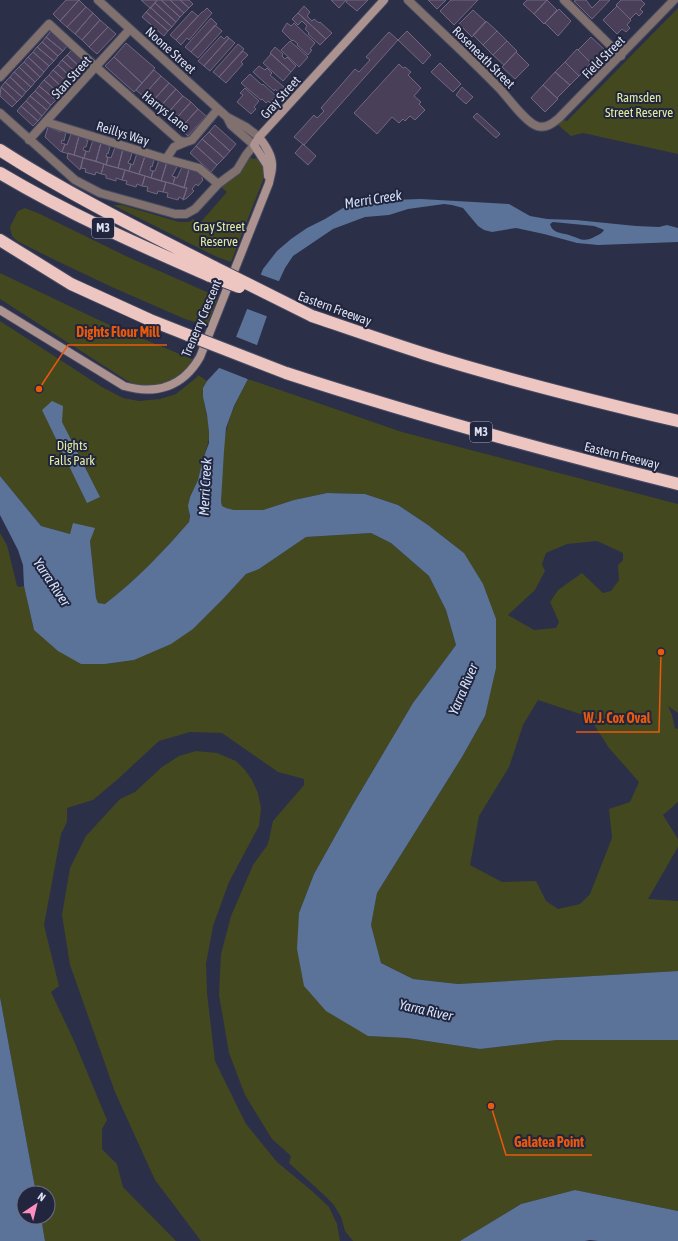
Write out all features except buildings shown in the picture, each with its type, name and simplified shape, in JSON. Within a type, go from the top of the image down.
[{"type":"highway","points":[[0,150],[76,196],[212,271]]},
{"type":"highway","name":"Eastern Freeway","points":[[0,173],[71,212],[141,246],[212,271],[312,316],[475,369],[582,398],[678,421]]},
{"type":"highway","name":"Eastern Freeway","points":[[0,240],[71,284],[150,320],[286,373],[451,424],[539,449],[678,484]]},
{"type":"highway","points":[[0,250],[71,284]]},
{"type":"street","name":"Noone Street","points":[[98,0],[227,117],[259,137]]},
{"type":"street","name":"Gray Street","points":[[29,140],[75,180],[100,193],[175,214],[186,214],[195,210],[218,184],[237,170],[259,137],[384,0]]},
{"type":"street","name":"Roseneath Street","points":[[408,0],[494,83],[527,119],[536,125],[545,126]]},
{"type":"street","points":[[564,0],[621,56]]},
{"type":"street","name":"Field Street","points":[[545,126],[550,125],[559,118],[674,0]]},
{"type":"street","name":"Harrys Lane","points":[[0,77],[49,24],[180,141],[186,142],[192,140],[218,109]]},
{"type":"street","name":"Stan Street","points":[[29,140],[130,29]]},
{"type":"street","points":[[0,113],[29,140]]},
{"type":"street","name":"Noone Street","points":[[227,117],[231,124],[254,145]]},
{"type":"street","name":"Reillys Way","points":[[46,122],[199,168],[218,184]]},
{"type":"street","name":"Trenerry Crescent","points":[[0,310],[124,386],[136,390],[147,390],[174,383],[193,368],[200,356],[269,183],[272,166],[271,159],[267,148],[259,137]]},
{"type":"street","points":[[166,159],[174,147],[186,142]]},
{"type":"street","points":[[254,145],[266,165],[269,183]]},
{"type":"green space","name":"Ramsden Street Reserve","points":[[678,8],[678,154],[583,133],[571,136],[558,125],[563,120],[567,121]]},
{"type":"green space","name":"Gray Street Reserve","points":[[248,156],[253,159],[260,157],[265,175],[231,262],[217,257],[113,205],[122,205],[179,222],[189,222],[193,219],[199,224],[227,192],[221,187],[239,172]]},
{"type":"green space","points":[[25,208],[130,258],[218,297],[207,326],[185,319],[114,288],[17,241],[12,236],[10,227],[18,211]]},
{"type":"green space","points":[[0,273],[103,322],[194,360],[188,368],[176,378],[164,384],[151,387],[135,385],[0,299]]},
{"type":"green space","name":"Dights Falls Park","points":[[0,321],[102,387],[123,398],[139,401],[160,399],[176,394],[198,375],[207,381],[204,399],[209,425],[209,439],[198,480],[189,500],[189,522],[149,565],[105,604],[98,603],[96,598],[90,541],[41,526],[0,476]]},
{"type":"green space","points":[[248,379],[402,432],[678,504],[678,713],[668,706],[675,728],[678,729],[678,802],[663,815],[678,839],[678,847],[648,899],[678,901],[678,971],[458,984],[413,979],[381,963],[371,925],[377,893],[462,757],[485,716],[464,553],[428,525],[398,505],[365,494],[327,493],[294,500],[263,510],[234,510],[222,506],[222,465],[225,437],[231,415]],"holes":[[[597,541],[623,553],[623,560],[618,565],[619,580],[611,591],[603,593],[582,573],[558,590],[550,602],[559,622],[556,628],[534,630],[508,615],[535,590],[545,571],[542,564],[546,553],[567,544]],[[538,700],[589,717],[609,748],[639,782],[630,802],[609,809],[612,838],[590,894],[580,904],[558,909],[546,901],[536,881],[502,882],[470,865],[479,816],[509,767],[523,725]]]},
{"type":"green space","points":[[0,533],[7,545],[17,586],[24,586],[34,630],[81,664],[105,664],[134,660],[193,629],[246,574],[259,569],[306,537],[371,533],[391,543],[429,576],[446,610],[456,645],[413,703],[352,806],[314,874],[299,913],[368,1036],[407,1038],[480,1049],[557,1040],[678,1040],[678,1211],[575,1190],[521,1204],[460,1241],[353,1241],[345,1231],[341,1217],[334,1205],[289,1163],[291,1156],[272,1139],[245,1095],[229,1053],[219,995],[221,954],[231,916],[253,865],[268,844],[273,821],[304,785],[304,779],[278,772],[222,733],[190,732],[159,741],[93,800],[67,808],[67,822],[61,834],[44,925],[59,986],[51,992],[75,1043],[107,1120],[102,1129],[102,1149],[117,1164],[123,1187],[176,1241],[45,1241],[42,1225],[56,1225],[56,1185],[35,1185],[0,997]]},
{"type":"green space","points":[[196,751],[217,753],[236,761],[252,780],[258,793],[261,808],[259,826],[229,882],[213,926],[206,964],[207,993],[215,1061],[246,1124],[277,1162],[329,1207],[337,1224],[340,1241],[201,1241],[155,1180],[115,1092],[70,965],[62,915],[70,868],[86,836],[120,799],[135,792],[162,767],[179,756]]},
{"type":"water","points":[[421,199],[509,204],[530,216],[547,219],[576,220],[636,226],[659,227],[667,225],[678,228],[678,242],[598,245],[577,243],[516,228],[492,232],[484,230],[478,226],[463,208],[444,204],[408,209],[389,215],[365,217],[333,229],[293,256],[279,281],[257,345],[248,379],[234,406],[226,428],[221,502],[222,506],[234,510],[263,510],[294,500],[327,493],[365,494],[398,505],[428,525],[464,553],[483,584],[496,619],[496,668],[485,716],[462,757],[377,893],[371,925],[381,963],[413,979],[458,984],[678,971],[678,1040],[557,1040],[480,1049],[407,1038],[368,1036],[326,1011],[304,986],[297,949],[299,913],[314,874],[413,703],[456,645],[446,610],[429,576],[391,543],[371,533],[306,537],[259,569],[246,574],[193,629],[171,644],[134,660],[105,664],[81,664],[58,651],[34,630],[24,586],[23,565],[18,550],[0,515],[0,476],[41,526],[70,534],[73,523],[95,528],[90,541],[96,598],[98,603],[105,604],[149,565],[189,522],[190,516],[188,506],[190,497],[198,480],[209,443],[203,388],[207,381],[219,368],[236,337],[263,269],[277,251],[291,239],[307,228],[343,208],[362,203]],"holes":[[[553,222],[594,226],[604,230],[599,235],[585,240],[558,232],[553,229],[550,224]]]},
{"type":"water","points":[[52,401],[63,406],[62,422],[100,497],[87,503],[42,410]]},
{"type":"water","points":[[0,997],[35,1185],[16,1185],[16,1225],[42,1225],[45,1241],[0,1241]]},
{"type":"water","points":[[575,1190],[678,1211],[678,1241],[460,1241],[521,1204]]},
{"type":"pier","points":[[259,274],[281,282],[269,317],[245,308]]},
{"type":"pier","points":[[234,336],[259,346],[250,380],[217,367]]},
{"type":"place","name":"Dights Flour Mill","points":[[39,389]]},
{"type":"place","name":"W. J. Cox Oval","points":[[661,652]]},
{"type":"place","name":"Galatea Point","points":[[491,1106]]},
{"type":"water label","name":"Merri Creek","points":[[373,199]]},
{"type":"water label","name":"Merri Creek","points":[[205,487]]},
{"type":"water label","name":"Yarra River","points":[[52,582]]},
{"type":"water label","name":"Yarra River","points":[[463,689]]},
{"type":"water label","name":"Yarra River","points":[[426,1010]]}]
